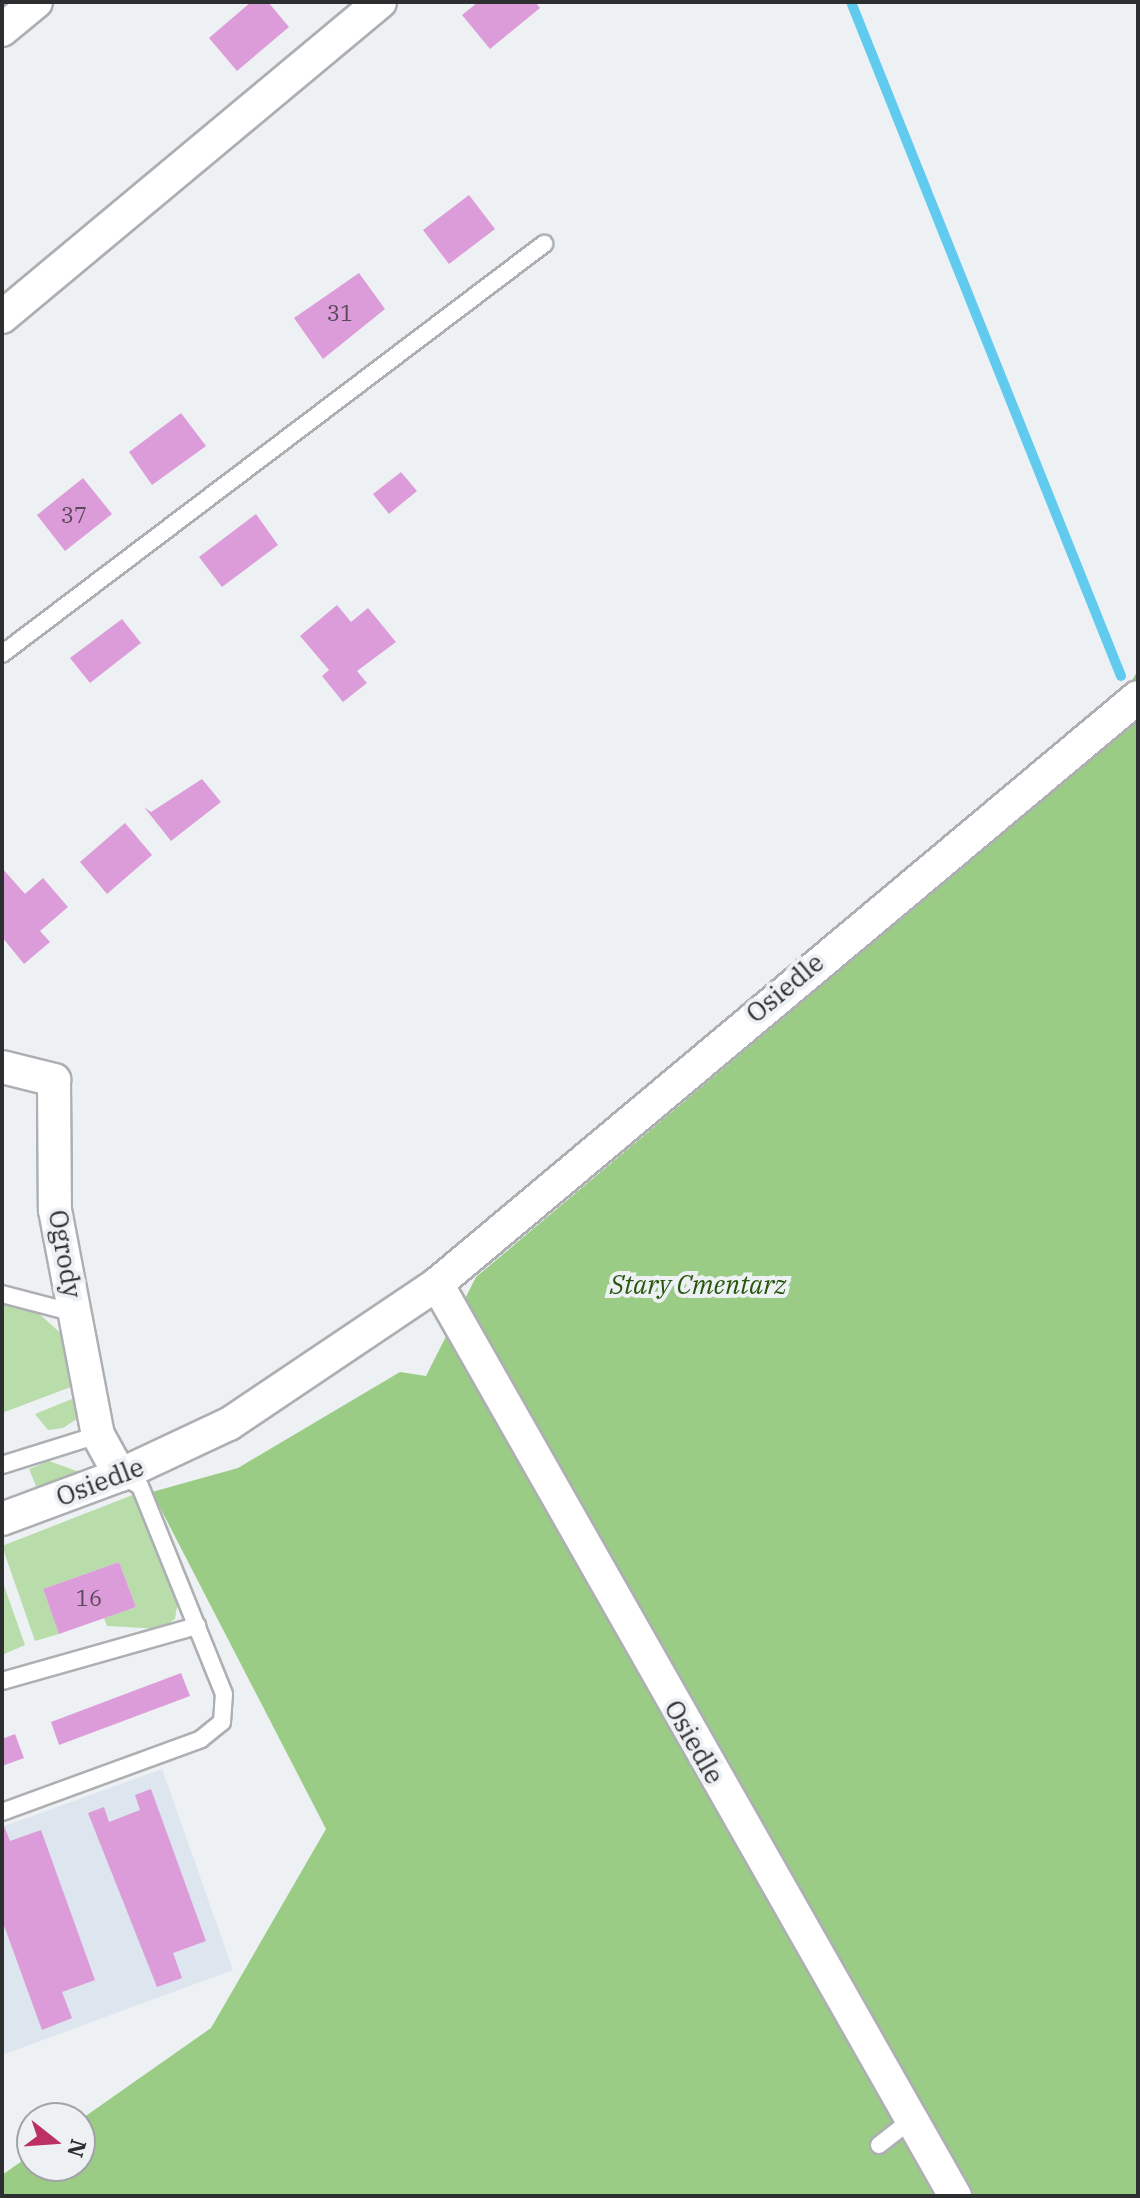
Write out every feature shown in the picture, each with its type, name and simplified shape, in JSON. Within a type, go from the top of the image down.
[{"type":"street","points":[[2,30],[36,2]]},
{"type":"street","points":[[2,317],[380,2]]},
{"type":"street","name":"Osiedle","points":[[2,1519],[120,1475],[229,1424],[437,1284],[1138,697]]},
{"type":"street","name":"Ogrody","points":[[2,1067],[54,1080],[55,1210],[98,1435],[120,1475]]},
{"type":"street","name":"Osiedle","points":[[437,1284],[955,2196]]},
{"type":"lane","points":[[2,654],[544,244]]},
{"type":"lane","points":[[2,1294],[75,1313]]},
{"type":"lane","points":[[2,1465],[98,1435]]},
{"type":"lane","points":[[2,1812],[214,1732],[226,1708],[224,1694],[140,1486],[120,1475]]},
{"type":"lane","points":[[2,1681],[197,1626]]},
{"type":"lane","points":[[879,2145],[911,2120]]},
{"type":"shaded area","points":[[162,1769],[233,1970],[2,2055],[2,1827]]},
{"type":"green space","name":"Stary Cmentarz","points":[[1138,670],[1138,2196],[2,2196],[2,2175],[16,2165],[16,2182],[96,2182],[96,2109],[211,2028],[326,1829],[152,1492],[238,1468],[400,1372],[426,1376],[476,1277],[1083,766]]},
{"type":"green space","points":[[2,1304],[36,1311],[66,1338],[76,1385],[2,1413]]},
{"type":"green space","points":[[79,1396],[80,1417],[63,1428],[48,1430],[35,1414]]},
{"type":"green space","points":[[49,1461],[85,1474],[38,1491],[29,1469]]},
{"type":"green space","points":[[135,1494],[179,1595],[175,1619],[160,1629],[107,1626],[104,1618],[136,1607],[119,1562],[43,1589],[59,1634],[35,1641],[2,1546]]},
{"type":"green space","points":[[2,1580],[25,1645],[2,1655]]},
{"type":"building","points":[[251,2],[268,2],[289,27],[237,71],[209,38]]},
{"type":"building","points":[[478,2],[535,2],[540,8],[490,49],[462,15]]},
{"type":"building","points":[[469,195],[495,229],[449,264],[423,230]]},
{"type":"building","points":[[359,273],[385,309],[323,359],[294,318]]},
{"type":"building","points":[[181,413],[206,446],[152,485],[129,452]]},
{"type":"building","points":[[401,472],[417,491],[389,514],[373,494]]},
{"type":"building","points":[[83,478],[112,514],[65,551],[37,515]]},
{"type":"building","points":[[256,514],[278,545],[222,587],[199,557]]},
{"type":"building","points":[[337,605],[351,622],[368,608],[396,642],[357,671],[367,683],[343,702],[322,676],[329,670],[300,636]]},
{"type":"building","points":[[122,619],[141,643],[90,683],[70,658]]},
{"type":"building","points":[[202,779],[221,802],[171,841],[144,807],[151,812]]},
{"type":"building","points":[[125,823],[152,855],[107,894],[80,862]]},
{"type":"building","points":[[2,868],[25,894],[43,878],[68,907],[40,931],[50,942],[24,964],[2,937]]},
{"type":"building","points":[[119,1562],[136,1607],[59,1634],[43,1589]]},
{"type":"building","points":[[181,1673],[190,1696],[59,1745],[51,1722]]},
{"type":"building","points":[[15,1734],[24,1758],[2,1766],[2,1739]]},
{"type":"building","points":[[151,1789],[206,1941],[173,1953],[182,1978],[157,1987],[88,1813],[104,1807],[109,1822],[140,1810],[135,1795]]},
{"type":"building","points":[[4,1826],[10,1841],[41,1830],[95,1980],[62,1992],[72,2018],[42,2030],[2,1920]]},
{"type":"waterway","points":[[851,2],[1121,676]]}]
